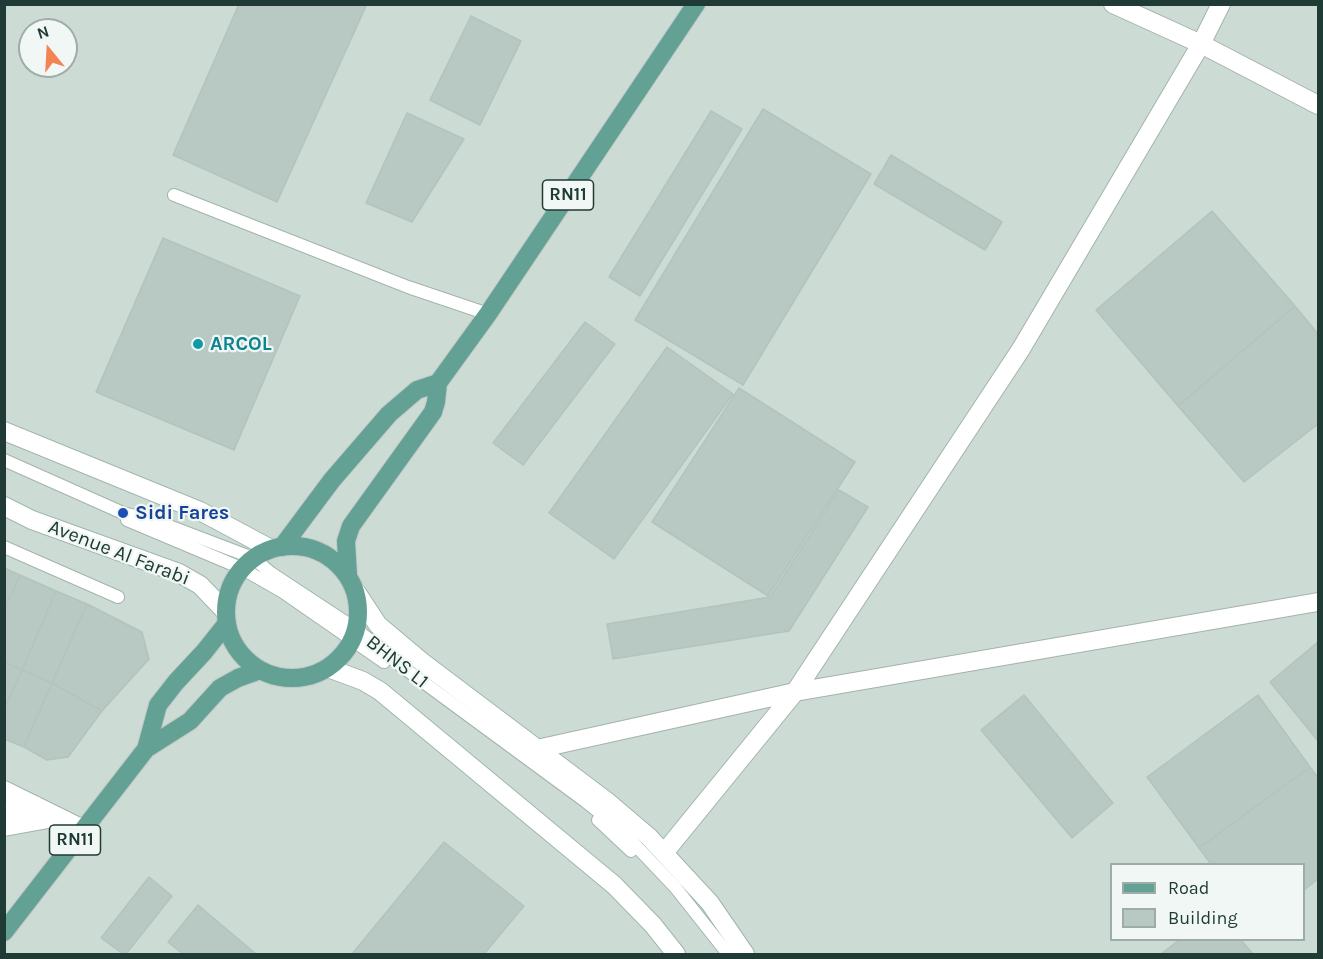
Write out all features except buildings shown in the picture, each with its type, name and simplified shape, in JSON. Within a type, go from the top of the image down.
[{"type":"main road","name":"RN11","points":[[348,575],[346,541],[351,526],[433,412],[438,383],[488,314],[696,4]]},
{"type":"main road","points":[[247,563],[277,548],[388,414],[417,390],[438,383]]},
{"type":"main road","name":"RN11","points":[[277,548],[294,546],[315,550],[333,560],[348,575],[357,593],[354,635]]},
{"type":"main road","name":"RN11","points":[[146,749],[158,705],[204,652],[226,617],[230,590],[247,563]]},
{"type":"main road","points":[[226,617],[231,639],[243,657],[260,670],[280,677],[298,678],[328,668],[346,652],[354,635]]},
{"type":"main road","name":"RN11","points":[[4,932],[146,749],[190,721],[220,688],[260,670]]},
{"type":"street","points":[[1113,4],[1201,44],[1318,105]]},
{"type":"street","points":[[664,853],[795,692],[1021,349],[1201,44],[1221,4]]},
{"type":"street","points":[[4,430],[200,511],[277,548]]},
{"type":"street","name":"Avenue Al Farabi","points":[[4,506],[32,520],[179,573],[200,585],[226,617]]},
{"type":"street","points":[[357,593],[378,625],[422,662],[609,803],[664,853],[710,903],[745,954]]},
{"type":"street","points":[[537,749],[795,692],[1318,602]]},
{"type":"street","points":[[328,668],[363,681],[380,691],[614,885],[653,925],[676,954]]},
{"type":"street","points":[[4,790],[83,829]]},
{"type":"street","points":[[4,811],[36,805]]},
{"type":"street","points":[[4,827],[59,817]]},
{"type":"lane","points":[[174,195],[408,287],[488,314]]},
{"type":"lane","name":"BHNS L1","points":[[4,460],[123,513],[156,521],[247,563],[283,592],[400,665],[585,801],[618,828],[675,886],[728,954]]},
{"type":"lane","name":"BHNS L1","points":[[4,468],[96,509],[247,563]]},
{"type":"lane","points":[[4,547],[118,597]]},
{"type":"lane","name":"BHNS L1","points":[[354,635],[584,808],[651,870],[697,922],[720,954]]},
{"type":"shaded area","points":[[5,5],[1318,5],[1318,954],[5,954]]},
{"type":"place","name":"ARCOL","points":[[198,344]]},
{"type":"place","name":"Sidi Fares","points":[[123,513]]}]
